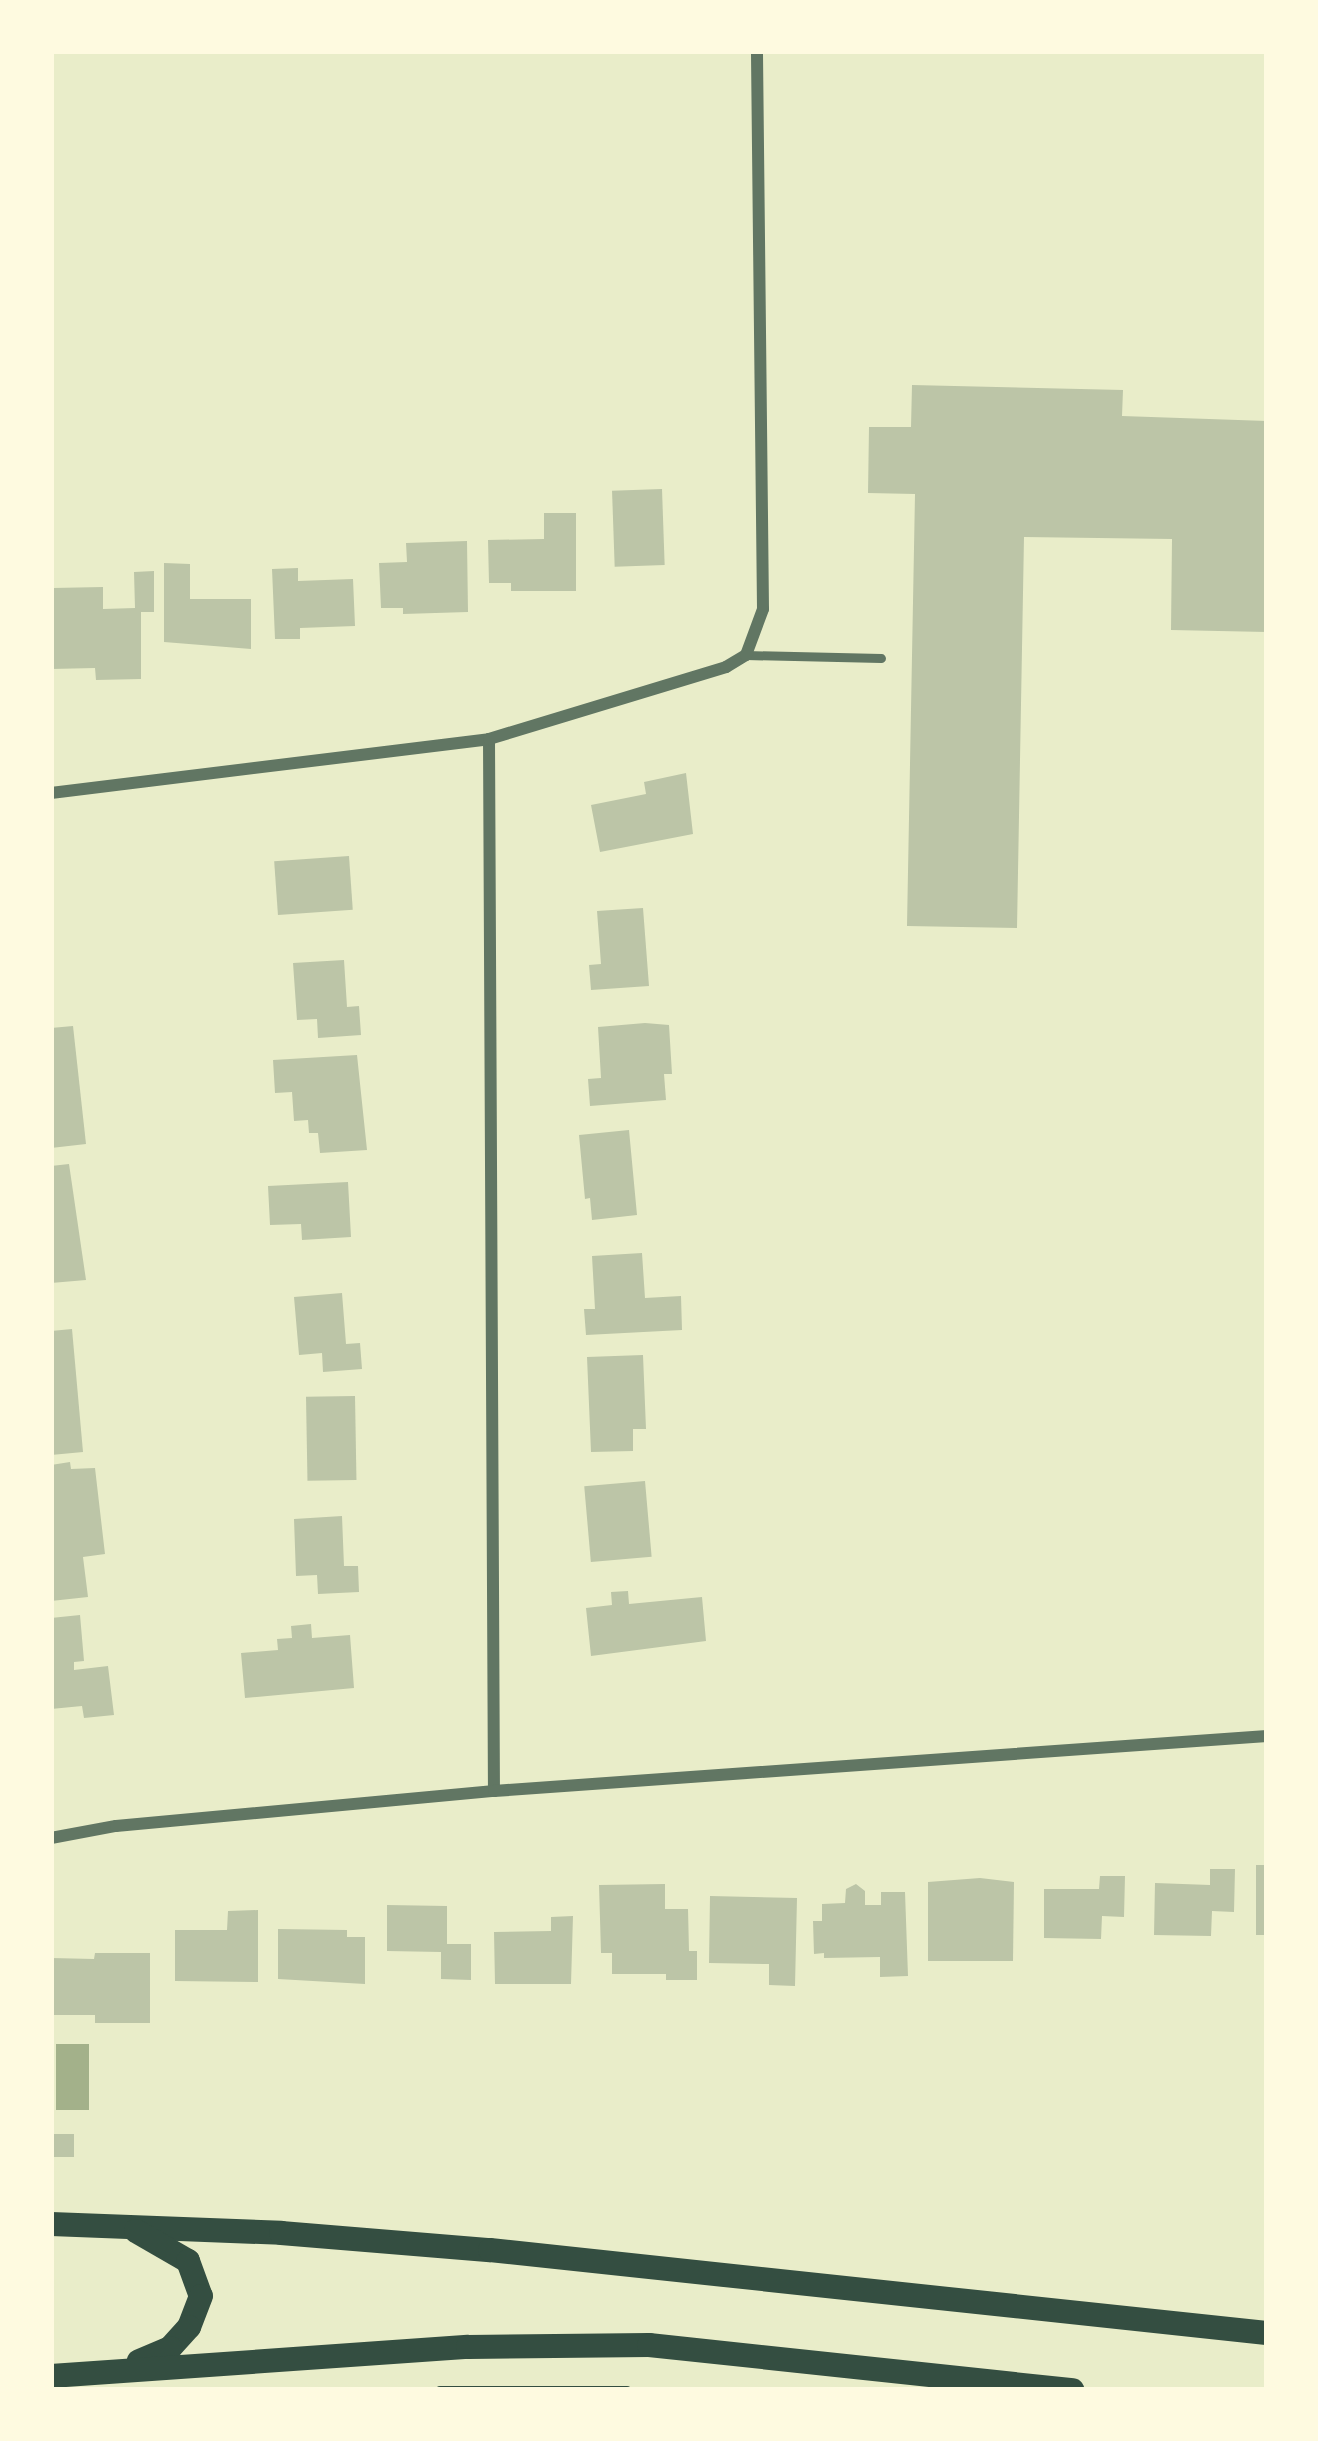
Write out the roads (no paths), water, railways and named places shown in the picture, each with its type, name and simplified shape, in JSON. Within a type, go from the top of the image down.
[{"type":"main road","points":[[51,2224],[490,2250],[1267,2333]]},
{"type":"main road","points":[[114,2372],[170,2348],[190,2327],[201,2296],[188,2261],[122,2225]]},
{"type":"main road","points":[[51,2376],[468,2347],[649,2344],[1073,2390]]},
{"type":"street","points":[[51,793],[490,739],[726,668],[746,655],[763,609],[758,51]]},
{"type":"street","points":[[490,739],[494,1791]]},
{"type":"street","points":[[51,1838],[116,1826],[494,1791],[1267,1736]]},
{"type":"lane","points":[[746,655],[881,658]]}]
